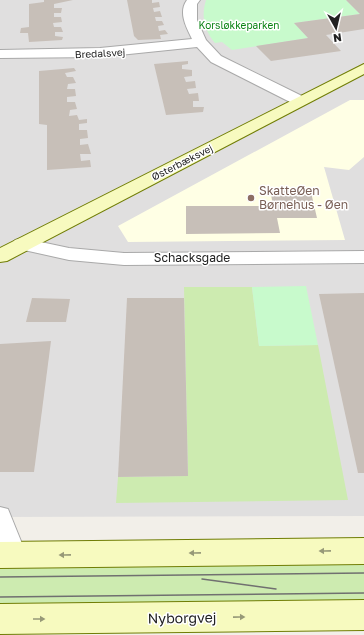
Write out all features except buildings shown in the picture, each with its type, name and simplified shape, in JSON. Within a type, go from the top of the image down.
[{"type":"street","points":[[194,0],[191,4],[190,20],[200,42],[216,59],[300,101]]},
{"type":"street","name":"Bredalsvej","points":[[0,54],[84,54],[138,50],[200,42]]},
{"type":"street","name":"Østerbæksvej","points":[[0,256],[364,68]]},
{"type":"street","name":"Schacksgade","points":[[22,244],[69,254],[124,258],[364,257]]},
{"type":"street","points":[[8,556],[364,551]]},
{"type":"street","name":"Nyborgvej","points":[[0,620],[112,627],[364,614]]},
{"type":"lane","points":[[0,516],[8,556]]},
{"type":"shaded area","points":[[0,0],[364,0],[364,516],[0,517]]},
{"type":"shaded area","name":"SkatteØen Børnehus - Øen","points":[[350,100],[364,100],[364,157],[349,170],[324,167],[345,240],[128,242],[118,226]]},
{"type":"green space","name":"Korsløkkeparken","points":[[206,0],[346,0],[360,14],[294,23],[308,38],[232,50],[222,42],[215,43],[208,33],[204,23],[204,6]]},
{"type":"green space","points":[[306,286],[318,345],[259,346],[252,287]]},
{"type":"green space","points":[[184,287],[252,287],[259,346],[318,345],[348,500],[116,503],[118,477],[188,476]]},
{"type":"green space","points":[[364,561],[364,604],[0,608],[0,564]]},
{"type":"tram line","points":[[0,577],[364,573]]},
{"type":"tram line","points":[[202,579],[276,589]]},
{"type":"tram line","points":[[0,597],[364,593]]},
{"type":"place","name":"SkatteØen Børnehus - Øen","points":[[251,198]]}]
